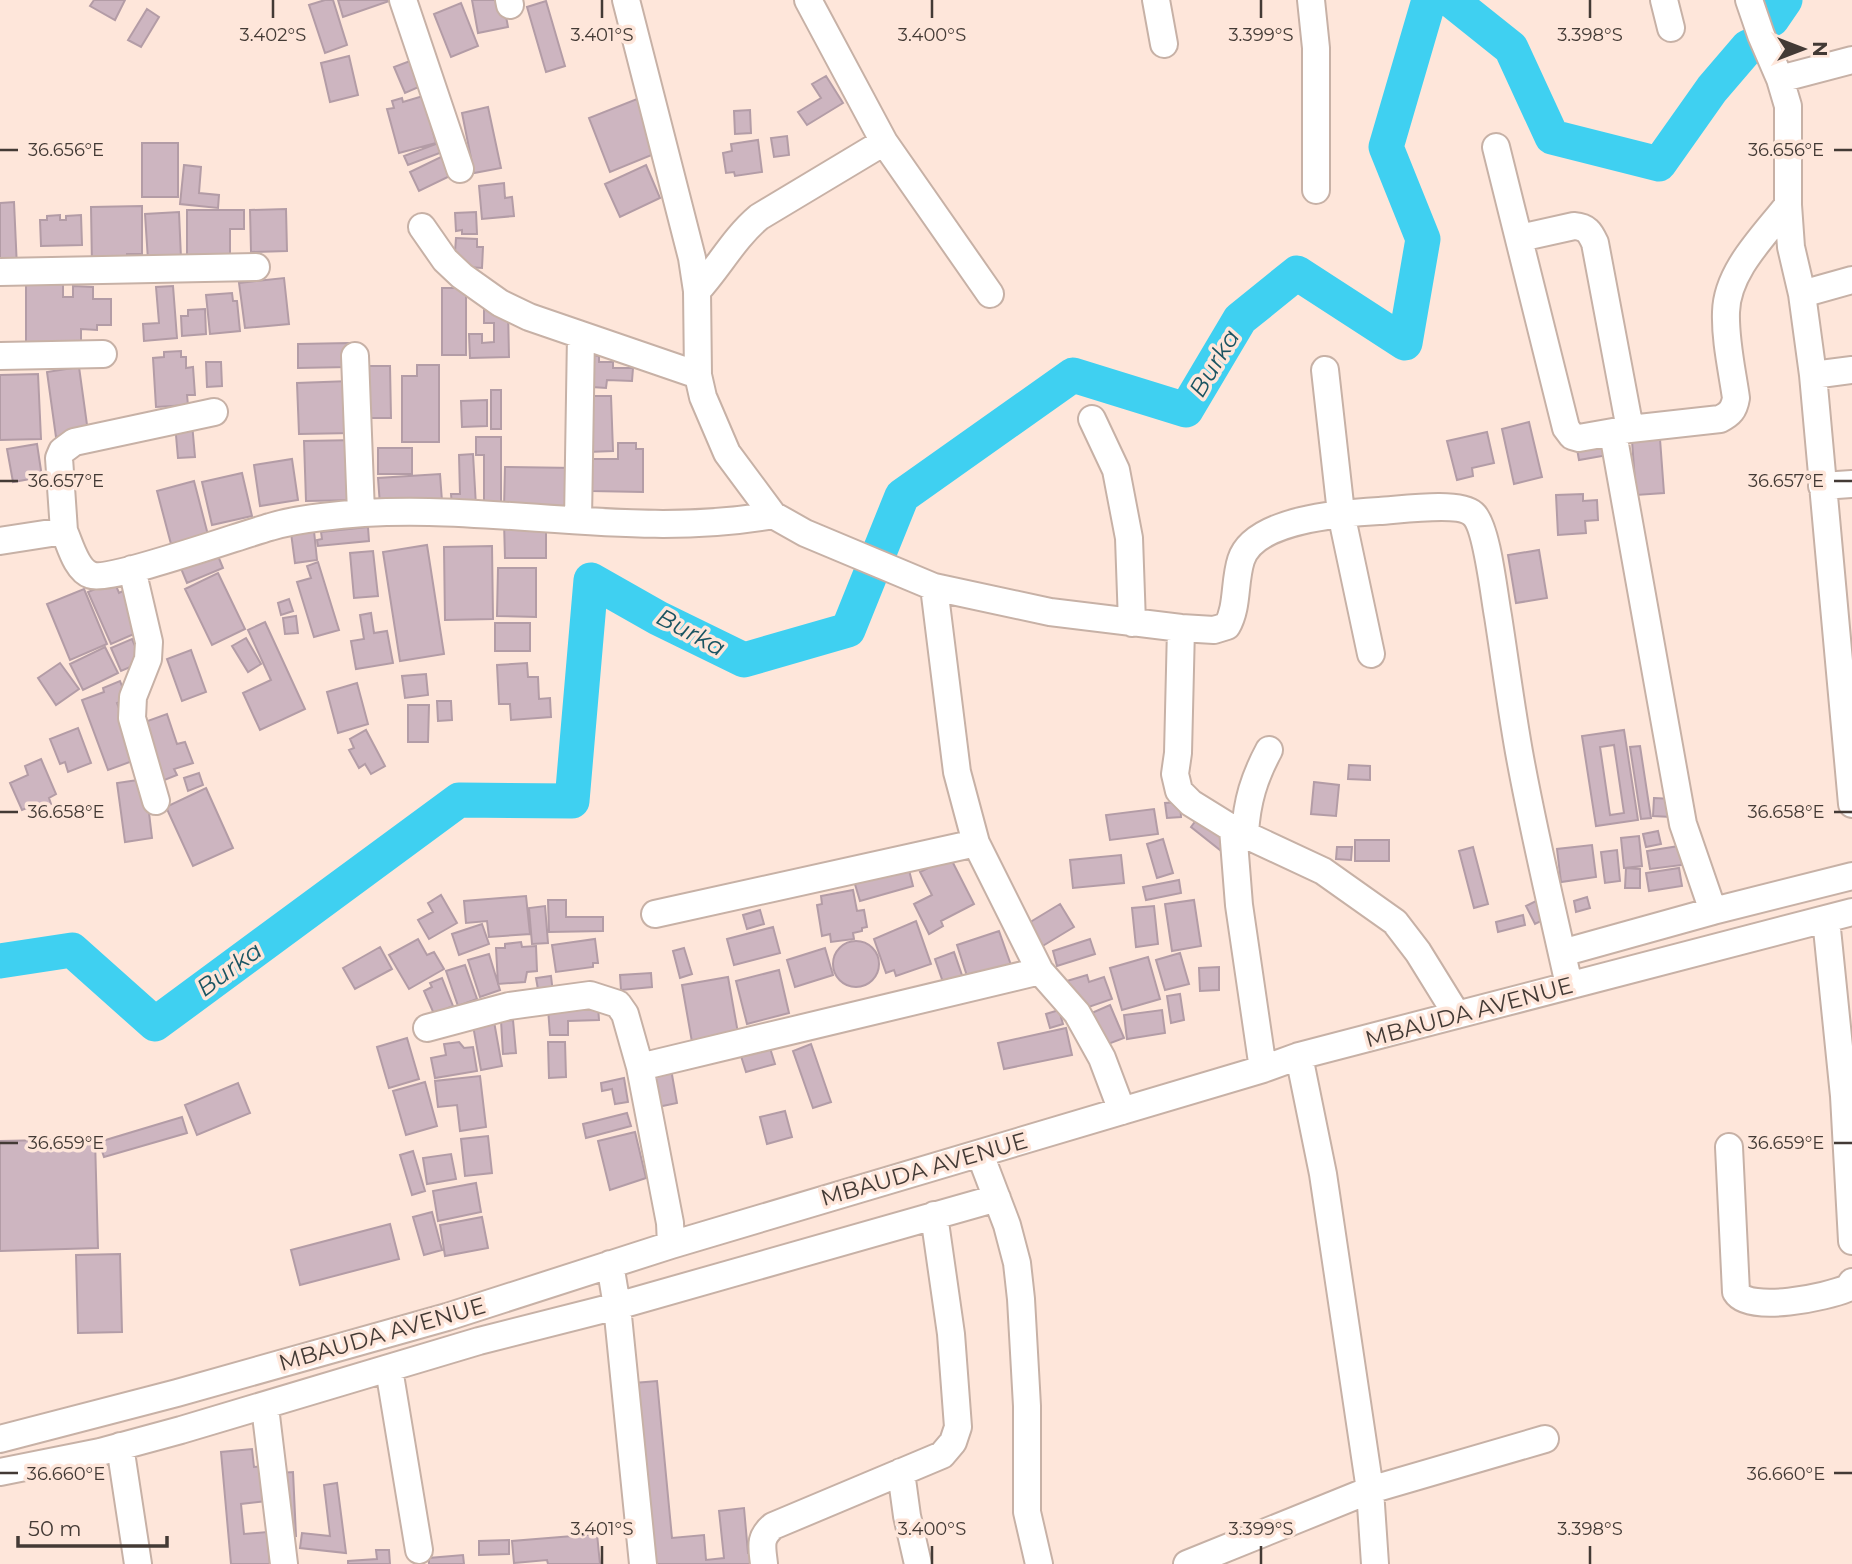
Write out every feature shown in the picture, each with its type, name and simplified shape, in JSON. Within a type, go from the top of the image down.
[{"type":"street","points":[[403,0],[460,169]]},
{"type":"street","points":[[626,0],[686,229],[697,291],[698,375],[709,415],[727,453],[773,515],[805,533],[934,587],[1050,612],[1132,623],[1214,629],[1227,626],[1233,615],[1236,579],[1242,555],[1253,541],[1267,532],[1341,513],[1449,507],[1468,510],[1475,515],[1480,524],[1490,568],[1519,753],[1569,985]]},
{"type":"street","points":[[808,0],[884,142],[990,294]]},
{"type":"street","points":[[1156,0],[1164,44]]},
{"type":"street","points":[[1311,0],[1317,48],[1316,190]]},
{"type":"street","points":[[1664,0],[1671,28]]},
{"type":"street","points":[[1749,0],[1760,35],[1780,79],[1787,106],[1791,247],[1802,294],[1813,375],[1852,804]]},
{"type":"street","points":[[1780,79],[1852,60]]},
{"type":"street","points":[[697,291],[719,267],[729,248],[759,217],[884,142]]},
{"type":"street","points":[[1496,147],[1566,428],[1572,436],[1579,438],[1720,419],[1730,413],[1735,407],[1735,398],[1726,312],[1728,296],[1739,270],[1788,205]]},
{"type":"street","points":[[1520,238],[1581,226],[1590,232],[1595,243],[1621,392],[1622,431],[1682,824],[1713,911]]},
{"type":"street","points":[[422,227],[445,260],[478,289],[500,303],[529,317],[698,375]]},
{"type":"street","points":[[0,272],[256,267]]},
{"type":"street","points":[[1802,294],[1852,280]]},
{"type":"street","points":[[578,520],[581,335]]},
{"type":"street","points":[[0,356],[103,354]]},
{"type":"street","points":[[355,356],[362,513]]},
{"type":"street","points":[[1325,370],[1341,513],[1371,654]]},
{"type":"street","points":[[1813,375],[1852,370]]},
{"type":"street","points":[[214,412],[74,442],[66,446],[59,458],[64,531],[80,567],[87,574],[98,577],[132,569],[273,526],[362,513],[420,510],[675,523],[737,521],[773,515]]},
{"type":"street","points":[[1092,419],[1116,470],[1129,538],[1132,623]]},
{"type":"street","points":[[1822,486],[1852,484]]},
{"type":"street","points":[[0,541],[64,531]]},
{"type":"street","points":[[132,569],[149,642],[148,659],[133,697],[132,718],[156,801]]},
{"type":"street","points":[[934,587],[957,772],[976,843],[1040,971],[1077,1013],[1102,1058],[1122,1111]]},
{"type":"street","points":[[1181,628],[1178,753],[1175,774],[1179,791],[1191,803],[1239,831],[1323,871],[1395,922],[1419,952],[1457,1015]]},
{"type":"street","points":[[1263,1069],[1239,905],[1239,831],[1251,788],[1269,750]]},
{"type":"street","points":[[655,914],[976,843]]},
{"type":"street","points":[[1562,953],[1852,876]]},
{"type":"street","name":"MBAUDA AVENUE","points":[[0,1439],[177,1393],[447,1317],[671,1245],[1299,1056],[1852,912]]},
{"type":"street","points":[[1826,919],[1844,1096],[1852,1241]]},
{"type":"street","points":[[640,1067],[1040,971]]},
{"type":"street","points":[[427,1028],[509,1006],[590,995],[618,1004],[625,1014],[640,1067],[670,1223],[671,1245]]},
{"type":"street","points":[[1299,1056],[1323,1174],[1370,1490],[1375,1564]]},
{"type":"street","points":[[1729,1147],[1735,1292],[1738,1296],[1741,1299],[1761,1302],[1813,1298],[1848,1288],[1852,1282]]},
{"type":"street","points":[[980,1154],[998,1198],[1017,1263],[1027,1406],[1027,1512],[1039,1564]]},
{"type":"street","points":[[0,1472],[120,1446],[265,1407],[479,1341],[617,1306],[998,1198]]},
{"type":"street","points":[[764,1564],[764,1534],[773,1526],[942,1455],[953,1442],[958,1427],[951,1334],[934,1215]]},
{"type":"street","points":[[610,1264],[617,1306],[643,1564]]},
{"type":"street","points":[[389,1369],[419,1549]]},
{"type":"street","points":[[265,1407],[284,1564]]},
{"type":"street","points":[[1187,1564],[1370,1490],[1545,1439]]},
{"type":"street","points":[[120,1446],[138,1564]]},
{"type":"street","points":[[901,1472],[918,1564]]},
{"type":"building","points":[[94,0],[125,0],[115,20],[90,6]]},
{"type":"building","points":[[333,0],[347,45],[325,53],[309,5]]},
{"type":"building","points":[[338,0],[392,0],[343,17]]},
{"type":"building","points":[[472,0],[503,0],[508,27],[478,33]]},
{"type":"building","points":[[546,1],[565,66],[546,72],[527,7]]},
{"type":"building","points":[[461,3],[478,46],[451,57],[434,14]]},
{"type":"building","points":[[147,9],[159,17],[141,47],[128,40]]},
{"type":"building","points":[[349,56],[358,95],[330,102],[321,63]]},
{"type":"building","points":[[410,61],[421,86],[405,93],[394,67]]},
{"type":"building","points":[[826,76],[843,103],[807,125],[798,112],[821,98],[812,84]]},
{"type":"building","points":[[423,96],[436,143],[399,153],[387,109],[394,108],[392,101],[402,98],[403,102]]},
{"type":"building","points":[[637,99],[659,152],[610,172],[589,118]]},
{"type":"building","points":[[488,107],[501,168],[474,173],[462,113]]},
{"type":"building","points":[[750,110],[751,133],[735,134],[734,111]]},
{"type":"building","points":[[787,136],[789,155],[774,157],[771,138]]},
{"type":"building","points":[[758,140],[762,172],[735,176],[734,172],[726,173],[723,153],[732,151],[731,144]]},
{"type":"building","points":[[441,142],[445,151],[408,165],[404,156]]},
{"type":"building","points":[[142,143],[178,143],[178,197],[142,197]]},
{"type":"building","points":[[445,155],[454,174],[419,191],[410,172]]},
{"type":"building","points":[[184,165],[201,167],[199,193],[219,195],[218,208],[180,204]]},
{"type":"building","points":[[646,165],[660,198],[620,217],[605,184]]},
{"type":"building","points":[[504,183],[505,198],[512,197],[514,216],[482,219],[479,186]]},
{"type":"building","points":[[14,202],[17,268],[0,269],[0,203]]},
{"type":"building","points":[[142,206],[142,254],[127,254],[127,265],[92,266],[91,207]]},
{"type":"building","points":[[286,209],[287,251],[251,252],[250,210]]},
{"type":"building","points":[[187,210],[244,210],[244,229],[230,229],[230,256],[187,256]]},
{"type":"building","points":[[179,212],[181,258],[148,260],[145,214]]},
{"type":"building","points":[[476,212],[477,234],[462,234],[462,230],[456,231],[455,213]]},
{"type":"building","points":[[60,215],[60,220],[66,220],[66,216],[81,215],[82,245],[41,246],[40,220],[47,220],[47,216]]},
{"type":"building","points":[[456,238],[477,239],[477,247],[483,247],[482,268],[454,266]]},
{"type":"building","points":[[284,278],[289,324],[245,328],[239,283]]},
{"type":"building","points":[[26,281],[63,282],[63,297],[73,297],[73,286],[93,287],[93,299],[111,299],[111,325],[97,325],[97,330],[81,329],[81,346],[26,346]]},
{"type":"building","points":[[173,286],[177,338],[144,341],[143,324],[159,323],[156,287]]},
{"type":"building","points":[[442,288],[466,288],[466,355],[442,355]]},
{"type":"building","points":[[232,293],[233,301],[237,301],[240,331],[210,334],[206,295]]},
{"type":"building","points":[[205,309],[206,334],[182,336],[181,316],[188,316],[188,310]]},
{"type":"building","points":[[508,309],[509,357],[470,358],[469,334],[482,334],[482,343],[494,342],[494,323],[484,323],[484,310]]},
{"type":"building","points":[[349,343],[349,367],[298,368],[298,344]]},
{"type":"building","points":[[181,351],[181,357],[186,357],[186,368],[193,367],[195,395],[187,395],[188,405],[156,407],[153,358],[164,357],[164,352]]},
{"type":"building","points":[[592,355],[599,356],[599,362],[613,362],[613,368],[633,368],[632,381],[607,380],[606,388],[592,387]]},
{"type":"building","points":[[206,362],[221,362],[222,386],[207,387]]},
{"type":"building","points":[[417,365],[439,365],[439,442],[402,442],[402,376],[417,376]]},
{"type":"building","points":[[364,366],[390,366],[391,418],[365,418]]},
{"type":"building","points":[[79,367],[88,432],[56,437],[47,372]]},
{"type":"building","points":[[38,374],[41,439],[0,440],[0,375]]},
{"type":"building","points":[[350,381],[352,433],[299,434],[297,383]]},
{"type":"building","points":[[491,390],[501,390],[501,429],[491,429]]},
{"type":"building","points":[[586,396],[611,396],[613,451],[588,452]]},
{"type":"building","points":[[487,400],[487,426],[462,427],[461,401]]},
{"type":"building","points":[[1529,422],[1542,477],[1514,484],[1502,429]]},
{"type":"building","points":[[192,423],[195,457],[178,458],[175,424]]},
{"type":"building","points":[[1487,432],[1494,463],[1472,468],[1473,476],[1457,480],[1447,441]]},
{"type":"building","points":[[476,437],[501,437],[501,507],[484,507],[484,455],[476,455]]},
{"type":"building","points":[[1660,439],[1664,493],[1636,495],[1632,441]]},
{"type":"building","points":[[358,440],[359,500],[306,501],[304,441]]},
{"type":"building","points":[[618,443],[636,443],[636,449],[643,449],[643,492],[591,491],[591,459],[618,459]]},
{"type":"building","points":[[1606,443],[1608,455],[1579,460],[1577,449]]},
{"type":"building","points":[[37,444],[42,477],[13,482],[7,449]]},
{"type":"building","points":[[378,448],[412,448],[412,474],[378,474]]},
{"type":"building","points":[[473,454],[476,506],[452,507],[451,494],[460,494],[459,455]]},
{"type":"building","points":[[292,459],[298,500],[260,506],[254,465]]},
{"type":"building","points":[[505,467],[575,468],[575,510],[504,509]]},
{"type":"building","points":[[242,473],[252,516],[212,525],[202,482]]},
{"type":"building","points":[[440,474],[442,501],[380,505],[378,478]]},
{"type":"building","points":[[194,481],[208,535],[171,544],[157,491]]},
{"type":"building","points":[[1583,494],[1583,501],[1597,500],[1598,520],[1585,521],[1586,533],[1558,535],[1556,495]]},
{"type":"building","points":[[546,521],[546,558],[505,558],[504,522]]},
{"type":"building","points":[[368,527],[369,541],[318,546],[317,540],[322,539],[321,532]]},
{"type":"building","points":[[314,531],[317,560],[295,563],[291,533]]},
{"type":"building","points":[[427,545],[444,654],[400,661],[383,552]]},
{"type":"building","points":[[492,546],[493,619],[445,620],[444,547]]},
{"type":"building","points":[[1539,550],[1547,598],[1516,603],[1508,555]]},
{"type":"building","points":[[216,551],[223,568],[187,583],[180,566]]},
{"type":"building","points":[[373,551],[378,596],[354,598],[350,553]]},
{"type":"building","points":[[318,562],[339,630],[314,637],[297,582],[311,578],[307,566]]},
{"type":"building","points":[[498,568],[536,568],[536,617],[497,616]]},
{"type":"building","points":[[218,573],[245,629],[212,645],[185,589]]},
{"type":"building","points":[[114,581],[119,593],[125,590],[141,625],[132,629],[134,634],[111,644],[88,592]]},
{"type":"building","points":[[84,589],[107,644],[70,660],[47,604]]},
{"type":"building","points":[[289,599],[293,611],[281,615],[278,603]]},
{"type":"building","points":[[371,613],[374,633],[387,631],[393,663],[356,669],[351,641],[364,639],[360,615]]},
{"type":"building","points":[[296,616],[298,633],[285,634],[283,618]]},
{"type":"building","points":[[265,622],[305,709],[260,730],[243,693],[271,680],[248,630]]},
{"type":"building","points":[[495,623],[530,623],[530,651],[495,651]]},
{"type":"building","points":[[246,638],[261,664],[248,672],[232,646]]},
{"type":"building","points":[[132,639],[142,662],[121,671],[111,648]]},
{"type":"building","points":[[105,647],[118,673],[83,690],[70,664]]},
{"type":"building","points":[[191,650],[206,692],[182,701],[167,659]]},
{"type":"building","points":[[60,663],[79,689],[56,705],[38,678]]},
{"type":"building","points":[[527,663],[528,677],[538,677],[539,699],[550,698],[551,717],[511,720],[510,704],[499,704],[497,665]]},
{"type":"building","points":[[426,674],[428,695],[405,698],[402,676]]},
{"type":"building","points":[[120,681],[127,699],[117,703],[138,759],[108,770],[82,700],[104,692],[103,688]]},
{"type":"building","points":[[357,683],[368,724],[338,733],[327,692]]},
{"type":"building","points":[[437,701],[451,701],[452,720],[438,721]]},
{"type":"building","points":[[408,705],[429,705],[428,742],[408,742]]},
{"type":"building","points":[[167,714],[177,744],[185,742],[193,763],[174,769],[177,775],[162,781],[142,723]]},
{"type":"building","points":[[78,728],[91,763],[68,772],[65,762],[60,764],[50,739]]},
{"type":"building","points":[[366,730],[385,766],[371,774],[365,764],[359,768],[349,750],[354,748],[350,739]]},
{"type":"building","points":[[1624,730],[1638,820],[1596,826],[1582,736]],"holes":[[[1614,745],[1624,813],[1610,815],[1600,747]]]},
{"type":"building","points":[[1640,746],[1651,818],[1641,819],[1630,747]]},
{"type":"building","points":[[41,759],[56,794],[49,798],[51,804],[39,809],[37,804],[22,810],[10,783],[28,775],[25,766]]},
{"type":"building","points":[[1349,765],[1370,766],[1370,780],[1348,779]]},
{"type":"building","points":[[199,773],[203,785],[188,791],[184,778]]},
{"type":"building","points":[[145,779],[152,838],[125,842],[117,783]]},
{"type":"building","points":[[1314,782],[1339,785],[1336,816],[1311,814]]},
{"type":"building","points":[[206,788],[233,848],[193,866],[166,807]]},
{"type":"building","points":[[1654,798],[1672,799],[1671,817],[1653,816]]},
{"type":"building","points":[[1180,802],[1181,817],[1167,818],[1165,803]]},
{"type":"building","points":[[1154,809],[1158,834],[1110,840],[1106,815]]},
{"type":"building","points":[[1200,815],[1229,838],[1220,850],[1191,827]]},
{"type":"building","points":[[1658,831],[1661,844],[1646,847],[1643,834]]},
{"type":"building","points":[[1639,836],[1642,866],[1624,868],[1621,838]]},
{"type":"building","points":[[1163,839],[1173,873],[1157,878],[1147,844]]},
{"type":"building","points":[[1355,840],[1389,840],[1389,861],[1355,861]]},
{"type":"building","points":[[1592,845],[1596,877],[1561,882],[1557,849]]},
{"type":"building","points":[[1679,846],[1682,865],[1650,869],[1647,851]]},
{"type":"building","points":[[1337,847],[1352,847],[1351,860],[1336,859]]},
{"type":"building","points":[[1473,847],[1488,904],[1474,908],[1459,851]]},
{"type":"building","points":[[1617,850],[1620,881],[1605,883],[1601,852]]},
{"type":"building","points":[[1121,855],[1124,883],[1073,888],[1070,860]]},
{"type":"building","points":[[950,857],[974,904],[941,921],[943,926],[929,934],[914,904],[932,895],[920,872]]},
{"type":"building","points":[[908,866],[913,886],[860,901],[854,881]]},
{"type":"building","points":[[1626,868],[1640,869],[1640,888],[1625,888]]},
{"type":"building","points":[[1679,868],[1682,886],[1649,891],[1646,873]]},
{"type":"building","points":[[1179,880],[1181,893],[1146,900],[1143,887]]},
{"type":"building","points":[[853,890],[857,911],[864,910],[867,927],[853,933],[854,939],[831,942],[830,934],[822,936],[817,905],[822,904],[821,896]]},
{"type":"building","points":[[441,895],[457,923],[429,939],[418,920],[433,912],[428,903]]},
{"type":"building","points":[[526,896],[530,934],[489,937],[487,921],[466,923],[464,901]]},
{"type":"building","points":[[1587,897],[1590,908],[1576,912],[1574,901]]},
{"type":"building","points":[[1540,899],[1549,917],[1535,924],[1526,906]]},
{"type":"building","points":[[548,900],[566,900],[566,917],[603,917],[603,931],[549,932]]},
{"type":"building","points":[[1194,900],[1201,946],[1172,951],[1165,904]]},
{"type":"building","points":[[1060,904],[1074,927],[1041,947],[1027,924]]},
{"type":"building","points":[[545,906],[548,943],[532,944],[529,908]]},
{"type":"building","points":[[1154,906],[1158,944],[1136,947],[1132,908]]},
{"type":"building","points":[[760,910],[764,924],[747,929],[743,915]]},
{"type":"building","points":[[1523,915],[1525,925],[1498,932],[1496,922]]},
{"type":"building","points":[[916,921],[931,964],[896,976],[894,970],[886,973],[874,939]]},
{"type":"building","points":[[482,924],[489,944],[459,955],[452,934]]},
{"type":"building","points":[[773,927],[780,953],[734,965],[727,939]]},
{"type":"building","points":[[999,931],[1011,965],[968,979],[957,945]]},
{"type":"building","points":[[418,939],[427,955],[434,952],[444,969],[409,989],[389,955]]},
{"type":"building","points":[[595,939],[598,963],[593,963],[593,967],[556,972],[552,945]]},
{"type":"building","points":[[1090,939],[1095,954],[1057,966],[1053,951]]},
{"type":"building","points":[[856,941],[873,947],[879,964],[873,981],[856,987],[839,981],[833,964],[839,947]]},
{"type":"building","points":[[521,942],[522,947],[536,946],[537,971],[527,972],[525,982],[498,984],[496,948],[505,948],[505,944]]},
{"type":"building","points":[[380,947],[392,969],[355,989],[343,968]]},
{"type":"building","points":[[684,948],[692,974],[680,978],[673,951]]},
{"type":"building","points":[[825,948],[833,975],[795,987],[787,960]]},
{"type":"building","points":[[954,952],[964,981],[945,988],[935,959]]},
{"type":"building","points":[[1180,953],[1189,984],[1165,990],[1156,960]]},
{"type":"building","points":[[489,954],[500,990],[480,997],[468,960]]},
{"type":"building","points":[[1148,957],[1160,999],[1122,1010],[1110,968]]},
{"type":"building","points":[[465,965],[477,999],[458,1006],[446,971]]},
{"type":"building","points":[[1219,967],[1219,990],[1200,991],[1199,968]]},
{"type":"building","points":[[779,970],[789,1013],[747,1024],[736,981]]},
{"type":"building","points":[[651,973],[652,987],[621,990],[620,975]]},
{"type":"building","points":[[1087,975],[1089,982],[1104,977],[1112,999],[1077,1011],[1067,981]]},
{"type":"building","points":[[551,976],[553,993],[539,995],[536,978]]},
{"type":"building","points":[[728,977],[738,1033],[692,1042],[682,985]]},
{"type":"building","points":[[442,978],[453,1006],[434,1014],[424,991],[432,987],[430,983]]},
{"type":"building","points":[[1180,994],[1184,1020],[1171,1023],[1167,996]]},
{"type":"building","points":[[1110,1005],[1124,1038],[1100,1047],[1087,1015]]},
{"type":"building","points":[[598,1006],[599,1020],[568,1021],[568,1035],[550,1035],[548,1008]]},
{"type":"building","points":[[1059,1010],[1063,1024],[1050,1028],[1046,1014]]},
{"type":"building","points":[[1162,1010],[1165,1033],[1127,1039],[1124,1015]]},
{"type":"building","points":[[493,1016],[502,1066],[481,1070],[472,1020]]},
{"type":"building","points":[[513,1020],[516,1053],[503,1054],[501,1021]]},
{"type":"building","points":[[1066,1028],[1072,1055],[1004,1069],[998,1043]]},
{"type":"building","points":[[407,1038],[419,1079],[389,1088],[377,1047]]},
{"type":"building","points":[[459,1042],[464,1048],[473,1047],[477,1071],[435,1078],[431,1058],[446,1055],[444,1044]]},
{"type":"building","points":[[548,1042],[565,1042],[566,1077],[549,1078]]},
{"type":"building","points":[[811,1044],[831,1102],[813,1108],[793,1051]]},
{"type":"building","points":[[770,1048],[775,1064],[746,1072],[741,1056]]},
{"type":"building","points":[[671,1069],[677,1103],[653,1108],[646,1073]]},
{"type":"building","points":[[480,1076],[486,1127],[460,1131],[457,1105],[438,1107],[435,1081]]},
{"type":"building","points":[[624,1078],[628,1102],[615,1104],[612,1089],[602,1091],[601,1083]]},
{"type":"building","points":[[425,1082],[437,1126],[406,1135],[393,1091]]},
{"type":"building","points":[[238,1083],[250,1113],[197,1135],[185,1105]]},
{"type":"building","points":[[785,1111],[792,1137],[767,1144],[760,1117]]},
{"type":"building","points":[[627,1113],[631,1126],[586,1138],[583,1124]]},
{"type":"building","points":[[182,1117],[187,1133],[104,1157],[99,1142]]},
{"type":"building","points":[[635,1132],[646,1178],[610,1190],[598,1141]]},
{"type":"building","points":[[488,1136],[492,1173],[465,1176],[461,1139]]},
{"type":"building","points":[[95,1139],[98,1248],[0,1251],[0,1141]]},
{"type":"building","points":[[413,1151],[425,1191],[412,1195],[400,1155]]},
{"type":"building","points":[[451,1154],[456,1179],[427,1184],[423,1158]]},
{"type":"building","points":[[476,1183],[481,1212],[438,1221],[433,1191]]},
{"type":"building","points":[[432,1212],[442,1250],[424,1255],[413,1217]]},
{"type":"building","points":[[482,1217],[488,1248],[445,1256],[440,1225]]},
{"type":"building","points":[[390,1224],[399,1259],[300,1285],[291,1250]]},
{"type":"building","points":[[120,1254],[122,1332],[78,1333],[76,1255]]},
{"type":"building","points":[[657,1381],[672,1538],[704,1535],[706,1560],[724,1558],[719,1511],[744,1508],[748,1553],[756,1552],[757,1564],[651,1564],[634,1383]]},
{"type":"building","points":[[252,1449],[254,1467],[263,1466],[266,1501],[241,1504],[244,1534],[267,1532],[270,1564],[231,1564],[221,1452]]},
{"type":"building","points":[[293,1472],[296,1536],[281,1537],[279,1473]]},
{"type":"building","points":[[337,1483],[346,1553],[300,1548],[302,1533],[330,1536],[324,1485]]},
{"type":"building","points":[[597,1534],[600,1564],[548,1564],[547,1560],[514,1563],[512,1541]]},
{"type":"building","points":[[509,1540],[509,1554],[479,1555],[479,1541]]},
{"type":"building","points":[[376,1550],[389,1550],[390,1564],[348,1564],[348,1561],[377,1559]]},
{"type":"building","points":[[463,1555],[464,1564],[429,1564],[429,1558]]},
{"type":"waterway","name":"Burka","points":[[0,961],[72,950],[155,1024],[459,800],[572,801],[591,580],[658,618],[744,660],[848,630],[902,496],[1073,375],[1186,410],[1240,319],[1297,273],[1405,343],[1423,239],[1386,147],[1429,0]]},
{"type":"waterway","points":[[1451,0],[1511,48],[1552,137],[1659,164],[1712,89],[1748,47]]},
{"type":"waterway","points":[[1772,19],[1785,0]]}]
